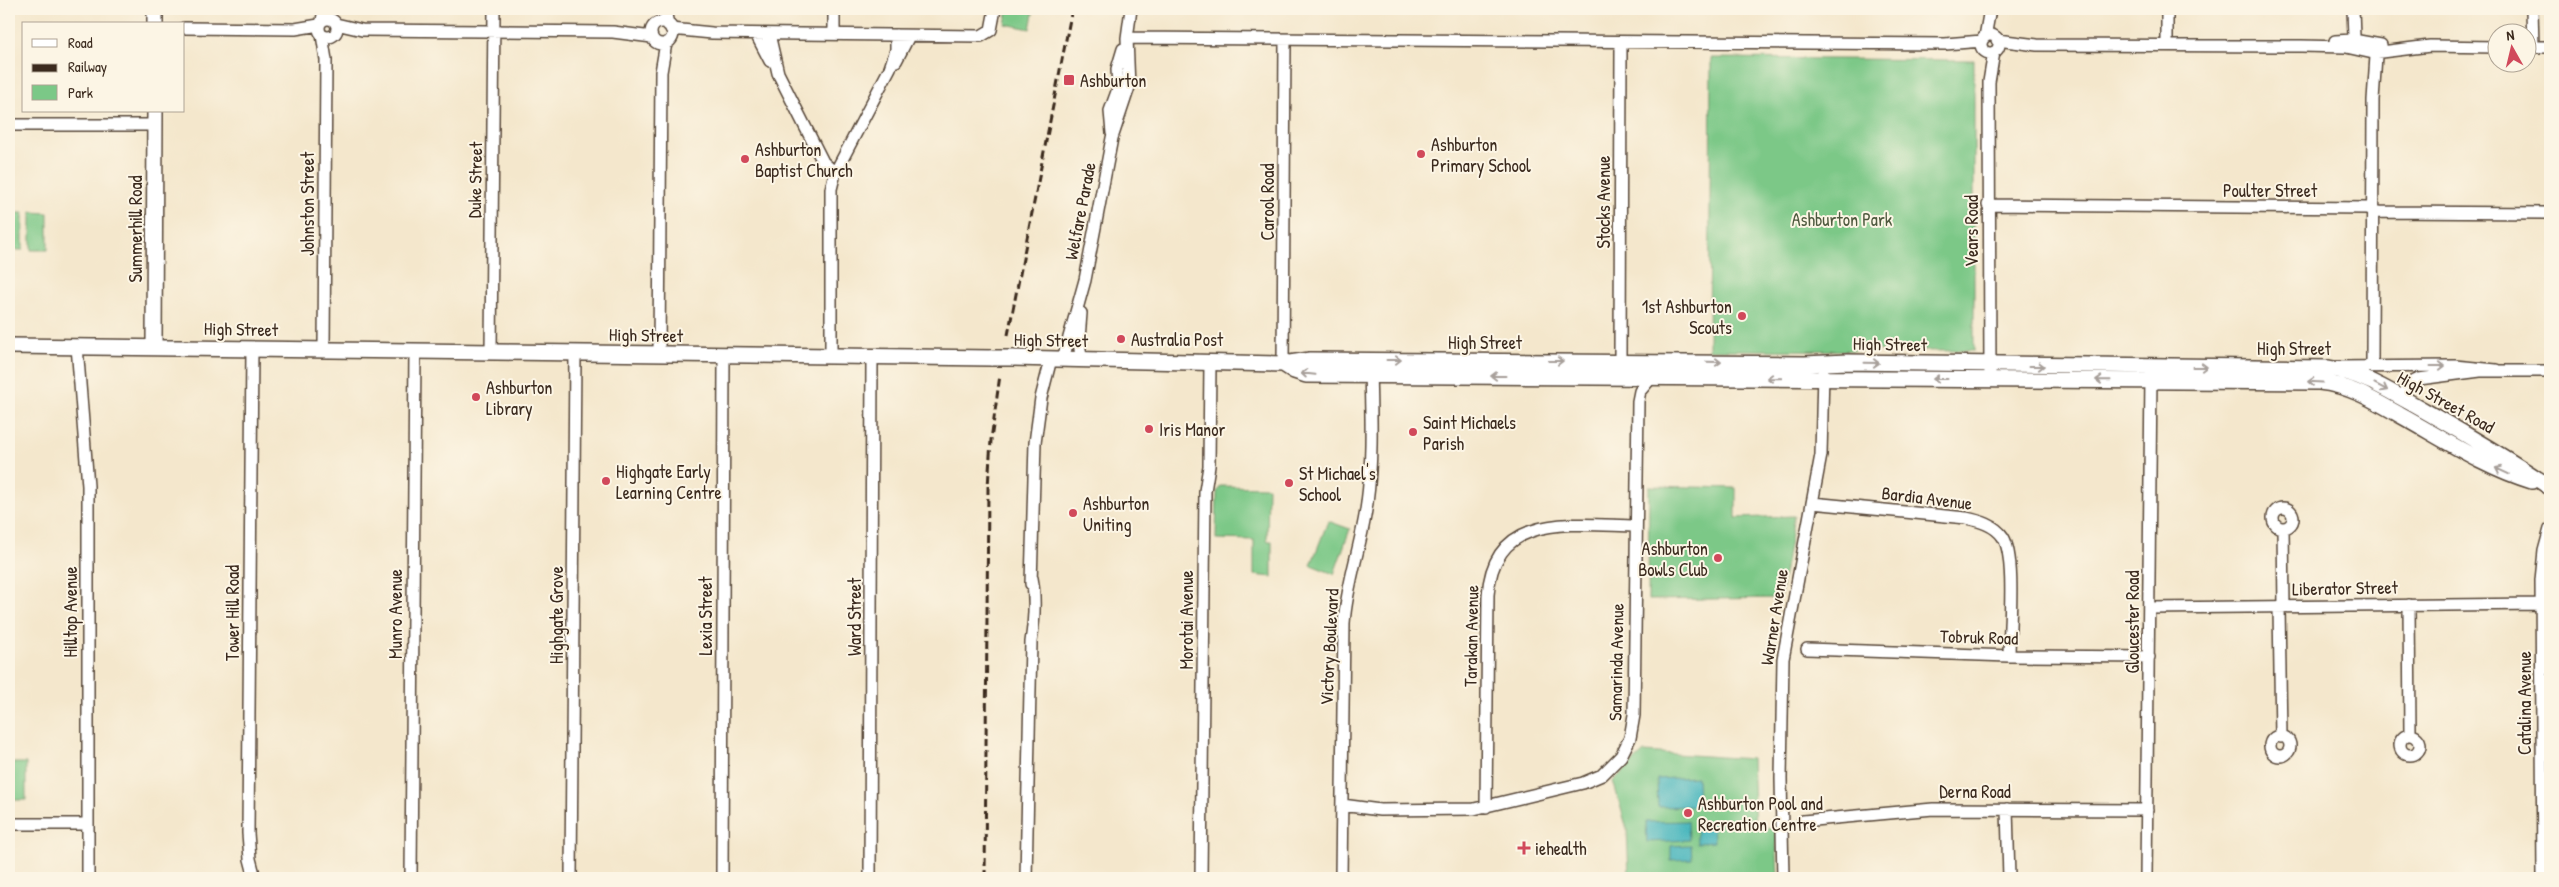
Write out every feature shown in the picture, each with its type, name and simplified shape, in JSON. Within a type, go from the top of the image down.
[{"type":"main road","points":[[155,9],[155,22]]},
{"type":"main road","name":"Summerhill Road","points":[[154,347],[155,118]]},
{"type":"main road","name":"High Street","points":[[9,346],[872,356],[1283,364],[1298,360],[1824,363],[1989,372],[2151,374],[2319,382],[2334,384],[2362,394]]},
{"type":"main road","name":"High Street","points":[[1283,364],[1294,371],[1306,375],[1370,376],[1822,379],[1989,372]]},
{"type":"main road","name":"High Street","points":[[2151,374],[2319,368]]},
{"type":"main road","name":"High Street Road","points":[[2319,368],[2342,371],[2360,377],[2405,400],[2502,455],[2549,487]]},
{"type":"main road","name":"High Street Road","points":[[2362,394],[2502,471],[2549,487]]},
{"type":"street","name":"Johnston Street","points":[[324,9],[327,27],[324,349]]},
{"type":"street","name":"Duke Street","points":[[491,351],[494,9]]},
{"type":"street","points":[[659,9],[662,33]]},
{"type":"street","points":[[659,354],[661,72],[665,9]]},
{"type":"street","points":[[834,9],[834,34]]},
{"type":"street","points":[[185,28],[295,29],[327,27],[362,30],[975,36],[984,35],[991,30],[995,9]]},
{"type":"street","name":"Welfare Parade","points":[[1081,359],[1079,339],[1082,291],[1112,138],[1110,111],[1123,91],[1118,62],[1127,38],[1131,9]]},
{"type":"street","name":"Vears Road","points":[[1989,372],[1990,9]]},
{"type":"street","points":[[2166,45],[2167,9]]},
{"type":"street","points":[[2351,9],[2351,43]]},
{"type":"street","points":[[2531,22],[2532,9]]},
{"type":"street","points":[[756,34],[823,162],[835,173]]},
{"type":"street","points":[[768,34],[778,73]]},
{"type":"street","points":[[831,356],[831,189],[835,173],[890,68],[896,50],[896,35]]},
{"type":"street","points":[[890,68],[900,57],[909,36]]},
{"type":"street","points":[[1127,38],[1989,45],[2301,46],[2351,43],[2373,50],[2430,46],[2486,46]]},
{"type":"street","name":"Carool Road","points":[[1283,364],[1285,40]]},
{"type":"street","name":"Stocks Avenue","points":[[1620,43],[1620,361]]},
{"type":"street","points":[[2536,47],[2550,47]]},
{"type":"street","points":[[2372,366],[2373,100],[2376,81],[2373,50]]},
{"type":"street","points":[[9,125],[155,118]]},
{"type":"street","name":"Poulter Street","points":[[1988,205],[2367,208],[2373,210],[2550,213]]},
{"type":"street","name":"Welfare Parade","points":[[1025,840],[1032,642],[1026,608],[1032,578],[1034,453],[1040,398],[1051,359],[1082,291]]},
{"type":"street","name":"Hilltop Avenue","points":[[77,346],[88,486],[88,878]]},
{"type":"street","name":"Tower Hill Road","points":[[252,348],[248,833],[250,859],[255,878]]},
{"type":"street","name":"Munro Avenue","points":[[410,878],[415,350]]},
{"type":"street","name":"Highgate Grove","points":[[571,878],[575,353]]},
{"type":"street","name":"Lexia Street","points":[[722,878],[724,355]]},
{"type":"street","name":"Ward Street","points":[[870,878],[872,356]]},
{"type":"street","name":"Victory Boulevard","points":[[1341,878],[1345,608],[1350,573],[1367,503],[1370,360]]},
{"type":"street","name":"Morotai Avenue","points":[[1201,878],[1205,501],[1209,466],[1210,362]]},
{"type":"street","name":"Warner Avenue","points":[[1783,878],[1781,779],[1783,659],[1822,442],[1822,379],[1824,363]]},
{"type":"street","name":"High Street","points":[[2319,368],[2455,366],[2496,370],[2550,371]]},
{"type":"street","name":"High Street","points":[[2405,400],[2407,385],[2414,380],[2496,370]]},
{"type":"street","name":"Gloucester Road","points":[[2146,878],[2150,657],[2151,374]]},
{"type":"street","name":"Samarinda Avenue","points":[[1342,810],[1468,810],[1486,807],[1593,779],[1609,769],[1626,747],[1633,726],[1634,715],[1638,401],[1640,391],[1652,377]]},
{"type":"street","name":"Bardia Avenue","points":[[1812,503],[1966,518],[1977,520],[1994,528],[2004,539],[2009,552],[2009,656]]},
{"type":"street","name":"Tarakan Avenue","points":[[1486,807],[1488,595],[1493,566],[1510,543],[1526,532],[1542,526],[1562,524],[1636,526]]},
{"type":"street","points":[[2281,737],[2283,528]]},
{"type":"street","name":"Catalina Avenue","points":[[2543,878],[2546,753],[2541,604],[2542,562],[2550,529]]},
{"type":"street","name":"Liberator Street","points":[[2150,608],[2541,604]]},
{"type":"street","points":[[2409,605],[2410,735]]},
{"type":"street","name":"Tobruk Road","points":[[1807,649],[2009,656],[2150,657]]},
{"type":"street","name":"Derna Road","points":[[1803,821],[1920,809],[2147,810]]},
{"type":"street","points":[[2007,809],[2009,878]]},
{"type":"street","points":[[9,824],[87,824]]},
{"type":"street","points":[[1020,878],[1018,865],[1025,840]]},
{"type":"street","points":[[1025,840],[1026,878]]},
{"type":"green space","points":[[1008,9],[1034,9],[1030,29],[1005,24]]},
{"type":"green space","name":"Ashburton Park","points":[[1711,58],[1974,60],[1974,351],[1709,350]]},
{"type":"green space","points":[[31,212],[48,213],[48,250],[31,250]]},
{"type":"green space","points":[[9,213],[23,213],[23,250],[9,250]]},
{"type":"green space","points":[[1220,486],[1268,487],[1267,541],[1272,541],[1272,577],[1254,575],[1254,540],[1216,539],[1217,492]]},
{"type":"green space","name":"Ashburton Bowls Club","points":[[1649,486],[1736,488],[1736,518],[1794,516],[1780,598],[1648,600]]},
{"type":"green space","points":[[1328,521],[1350,529],[1334,574],[1311,565]]},
{"type":"green space","name":"Ashburton Pool and Recreation Centre","points":[[1644,752],[1752,759],[1755,828],[1776,829],[1778,878],[1629,878],[1627,829],[1613,781]]},
{"type":"green space","points":[[9,763],[26,763],[26,800],[9,800]]},
{"type":"water","points":[[1697,777],[1698,806],[1658,807],[1657,779]]},
{"type":"water","points":[[1688,821],[1689,840],[1647,842],[1646,822]]},
{"type":"water","points":[[1713,823],[1714,842],[1697,843],[1696,824]]},
{"type":"water","points":[[1691,845],[1692,859],[1671,860],[1671,846]]},
{"type":"railway","points":[[1008,335],[1072,9]]},
{"type":"railway","points":[[985,878],[988,487],[991,440],[1000,375]]},
{"type":"place","name":"Ashburton","points":[[1069,80]]},
{"type":"place","name":"Ashburton Primary School","points":[[1421,154]]},
{"type":"place","name":"Ashburton Baptist Church","points":[[745,159]]},
{"type":"place","name":"1st Ashburton Scouts","points":[[1742,316]]},
{"type":"place","name":"Australia Post","points":[[1121,339]]},
{"type":"place","name":"Ashburton Library","points":[[476,397]]},
{"type":"place","name":"Iris Manor","points":[[1149,429]]},
{"type":"place","name":"Saint Michaels Parish","points":[[1413,432]]},
{"type":"place","name":"Highgate Early Learning Centre","points":[[606,481]]},
{"type":"place","name":"St Michael's School","points":[[1289,483]]},
{"type":"place","name":"Ashburton Uniting","points":[[1073,513]]},
{"type":"place","name":"Ashburton Bowls Club","points":[[1718,558]]},
{"type":"place","name":"Ashburton Pool and Recreation Centre","points":[[1688,813]]},
{"type":"place","name":"iehealth","points":[[1524,848]]}]
